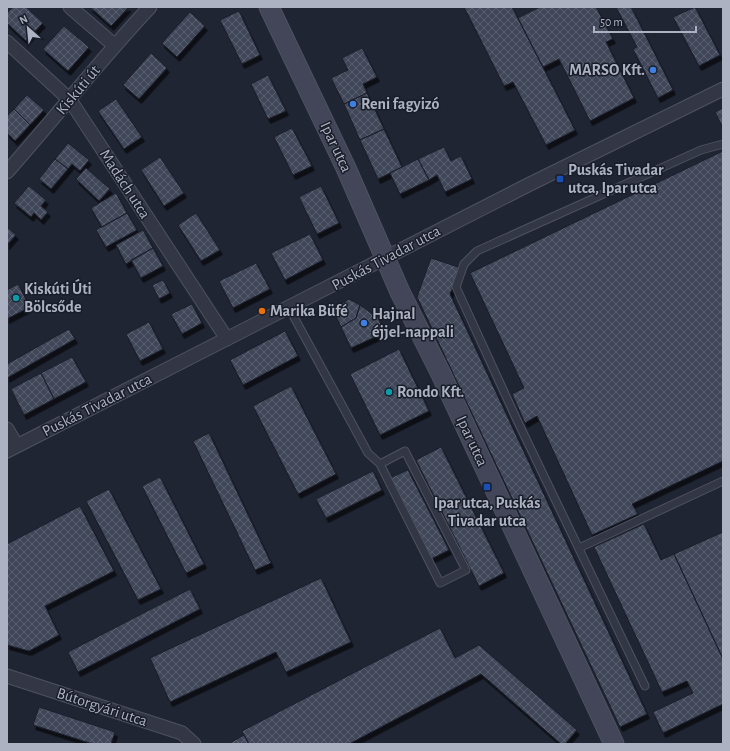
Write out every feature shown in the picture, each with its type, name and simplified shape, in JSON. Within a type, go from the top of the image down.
[{"type":"street","points":[[70,7],[114,45]]},
{"type":"street","name":"Kiskúti út","points":[[7,172],[70,100],[114,45],[150,7]]},
{"type":"street","name":"Ipar utca","points":[[269,7],[346,168],[386,258],[614,744]]},
{"type":"street","name":"Madách utca","points":[[7,42],[70,100],[227,339]]},
{"type":"street","name":"Puskás Tivadar utca","points":[[12,449],[528,185],[723,89]]},
{"type":"street","points":[[7,429],[12,449]]},
{"type":"street","name":"Bútorgyári utca","points":[[7,676],[182,733],[194,744]]},
{"type":"lane","points":[[645,686],[516,418],[456,287],[464,264],[477,251],[701,150],[723,144]]},
{"type":"lane","points":[[289,308],[368,453],[380,464],[440,583],[466,570],[405,451],[380,464]]},
{"type":"lane","points":[[579,548],[723,481]]},
{"type":"building","points":[[13,7],[26,7],[43,23],[26,41],[7,23],[7,13]]},
{"type":"building","points":[[90,7],[129,7],[111,26]]},
{"type":"building","points":[[464,7],[512,7],[575,130],[546,145],[513,82],[504,86]]},
{"type":"building","points":[[540,7],[596,7],[613,39],[606,42],[634,98],[590,121],[559,59],[543,67],[518,18]]},
{"type":"building","name":"MARSO Kft.","points":[[616,7],[631,7],[673,90],[658,98],[633,49],[637,47]]},
{"type":"building","points":[[695,7],[720,55],[699,66],[673,17]]},
{"type":"building","points":[[239,11],[260,55],[242,64],[220,20]]},
{"type":"building","points":[[190,12],[205,26],[177,57],[162,43]]},
{"type":"building","points":[[64,26],[89,47],[68,71],[43,49]]},
{"type":"building","points":[[362,48],[377,77],[363,84],[367,93],[344,104],[331,78],[348,70],[342,58]]},
{"type":"building","points":[[151,53],[167,68],[139,99],[123,85]]},
{"type":"building","points":[[268,75],[286,111],[268,119],[251,84]]},
{"type":"building","points":[[367,93],[384,129],[360,140],[344,104]]},
{"type":"building","points":[[27,95],[44,110],[30,125],[14,109]]},
{"type":"building","points":[[116,99],[142,137],[124,149],[98,111]]},
{"type":"building","points":[[723,108],[723,128],[715,112]]},
{"type":"building","points":[[14,109],[30,125],[15,141],[7,133],[7,116]]},
{"type":"building","points":[[292,128],[312,166],[293,175],[274,137]]},
{"type":"building","points":[[384,129],[402,167],[378,179],[360,140]]},
{"type":"building","points":[[68,143],[89,160],[80,171],[72,164],[68,169],[55,159]]},
{"type":"building","points":[[444,147],[451,161],[461,156],[472,179],[445,192],[437,175],[429,180],[418,159]]},
{"type":"building","points":[[723,151],[723,461],[632,504],[638,514],[592,535],[537,416],[525,423],[512,394],[524,388],[470,273]]},
{"type":"building","points":[[160,157],[184,193],[164,206],[141,170]]},
{"type":"building","points":[[55,159],[68,169],[51,189],[39,179]]},
{"type":"building","points":[[418,159],[429,180],[400,194],[390,173]]},
{"type":"building","points":[[86,168],[110,189],[99,201],[76,179]]},
{"type":"building","points":[[29,186],[46,200],[41,206],[48,212],[41,220],[34,213],[31,217],[14,203]]},
{"type":"building","points":[[321,186],[339,223],[317,234],[299,197]]},
{"type":"building","points":[[116,193],[127,213],[102,227],[91,208]]},
{"type":"building","points":[[127,213],[137,230],[106,247],[96,230]]},
{"type":"building","points":[[196,213],[220,250],[201,261],[178,225]]},
{"type":"building","points":[[7,227],[16,235],[7,245]]},
{"type":"building","points":[[143,230],[153,248],[126,264],[116,245]]},
{"type":"building","points":[[310,234],[323,260],[285,280],[271,253]]},
{"type":"building","points":[[153,248],[163,266],[141,278],[131,260]]},
{"type":"building","points":[[431,258],[461,268],[450,294],[647,714],[620,727],[417,297]]},
{"type":"building","points":[[256,263],[270,289],[233,308],[219,281]]},
{"type":"building","points":[[163,280],[170,293],[159,299],[152,285]]},
{"type":"building","name":"Kiskúti Úti Bölcsőde","points":[[18,284],[30,307],[7,319],[7,290]]},
{"type":"building","points":[[349,299],[360,305],[356,318],[341,327],[333,310]]},
{"type":"building","points":[[192,304],[202,323],[182,334],[171,314]]},
{"type":"building","name":"Hajnal éjjel-nappali","points":[[360,305],[379,319],[384,333],[351,348],[341,327],[356,318]]},
{"type":"building","points":[[149,322],[163,349],[140,361],[126,334]]},
{"type":"building","points":[[69,329],[75,339],[7,378],[7,364]]},
{"type":"building","points":[[285,331],[298,356],[243,385],[230,360]]},
{"type":"building","name":"Rondo Kft.","points":[[399,349],[429,411],[380,435],[350,374]]},
{"type":"building","points":[[72,357],[86,382],[54,399],[41,373]]},
{"type":"building","points":[[41,373],[54,399],[24,415],[11,389]]},
{"type":"building","points":[[291,386],[336,474],[298,494],[253,406]]},
{"type":"building","points":[[209,433],[271,563],[255,570],[193,441]]},
{"type":"building","points":[[441,447],[504,573],[479,586],[416,460]]},
{"type":"building","points":[[408,470],[449,550],[431,559],[390,478]]},
{"type":"building","points":[[373,471],[382,490],[326,518],[316,499]]},
{"type":"building","points":[[160,477],[204,564],[186,573],[142,486]]},
{"type":"building","points":[[109,489],[161,589],[138,600],[86,501]]},
{"type":"building","points":[[80,506],[114,571],[45,606],[59,635],[29,651],[7,645],[7,544]]},
{"type":"building","points":[[644,524],[661,560],[674,554],[723,659],[723,704],[663,733],[653,712],[693,693],[687,681],[662,692],[594,547]]},
{"type":"building","points":[[723,532],[723,659],[674,554]]},
{"type":"building","points":[[321,578],[351,642],[286,672],[276,652],[170,702],[150,658]]},
{"type":"building","points":[[190,589],[200,609],[78,672],[68,652]]},
{"type":"building","points":[[440,628],[455,658],[479,645],[577,730],[565,744],[561,744],[481,674],[349,744],[249,744],[242,731]]},
{"type":"building","points":[[39,707],[115,732],[111,744],[93,744],[33,725]]},
{"type":"building","points":[[244,735],[249,744],[228,744]]},
{"type":"place","name":"MARSO Kft.","points":[[653,70]]},
{"type":"place","name":"Reni fagyizó","points":[[353,104]]},
{"type":"place","name":"Puskás Tivadar utca, Ipar utca","points":[[560,179]]},
{"type":"place","name":"Kiskúti Úti Bölcsőde","points":[[16,298]]},
{"type":"place","name":"Marika Büfé","points":[[262,311]]},
{"type":"place","name":"Hajnal éjjel-nappali","points":[[364,323]]},
{"type":"place","name":"Rondo Kft.","points":[[389,392]]},
{"type":"place","name":"Ipar utca, Puskás Tivadar utca","points":[[487,487]]}]
